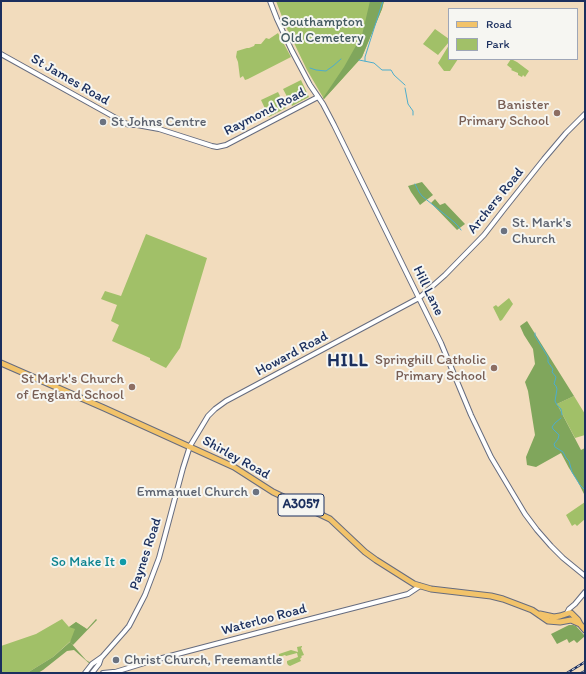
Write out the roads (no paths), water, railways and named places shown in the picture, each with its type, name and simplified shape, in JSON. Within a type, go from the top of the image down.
[{"type":"main road","name":"Shirley Road","points":[[1,363],[190,446],[234,467],[273,492],[330,519],[364,552],[410,582],[438,590],[503,598],[539,614],[544,619],[552,622],[560,622],[570,616]]},
{"type":"main road","points":[[570,616],[578,620],[585,630]]},
{"type":"street","name":"Hill Lane","points":[[270,1],[277,20],[292,51],[334,125],[446,353],[471,415],[489,453],[525,514],[538,531],[559,554],[585,576]]},
{"type":"street","name":"St James Road","points":[[1,54],[129,125]]},
{"type":"street","name":"Raymond Road","points":[[129,125],[159,129],[209,146],[217,147],[230,143],[318,97]]},
{"type":"street","name":"Archers Road","points":[[419,298],[440,280],[480,239],[549,154],[585,114]]},
{"type":"street","name":"Howard Road","points":[[190,446],[205,419],[218,406],[419,298]]},
{"type":"street","name":"Paynes Road","points":[[85,673],[92,664],[101,658],[129,626],[144,595],[159,558],[190,446]]},
{"type":"street","name":"Waterloo Road","points":[[102,673],[112,673],[408,594],[420,586]]},
{"type":"street","points":[[570,616],[575,604],[585,592]]},
{"type":"street","name":"Paynes Road","points":[[92,673],[101,662],[101,658]]},
{"type":"street","points":[[97,666],[102,673]]},
{"type":"waterway","points":[[365,61],[383,1]]},
{"type":"waterway","points":[[310,68],[326,71],[341,59]]},
{"type":"waterway","points":[[359,60],[374,63],[382,70],[391,70],[394,75],[405,85]]},
{"type":"waterway","points":[[405,88],[408,104],[413,111],[413,115]]},
{"type":"waterway","points":[[415,184],[422,196],[454,222],[461,230]]},
{"type":"waterway","points":[[535,333],[535,336],[548,357],[548,362],[553,369],[552,372],[556,377],[554,384],[557,389],[555,401],[561,409],[562,415]]},
{"type":"waterway","points":[[561,418],[552,427],[559,435],[554,444],[555,447],[563,452],[569,461],[572,472],[585,490]]},
{"type":"railway","points":[[567,673],[585,662]]},
{"type":"railway","points":[[581,673],[585,671]]},
{"type":"place","name":"Banister Primary School","points":[[557,113]]},
{"type":"place","name":"St Johns Centre","points":[[103,122]]},
{"type":"place","name":"St. Mark's Church","points":[[504,231]]},
{"type":"place","name":"Springhill Catholic Primary School","points":[[494,368]]},
{"type":"place","name":"St Mark's Church of England School","points":[[132,387]]},
{"type":"place","name":"Emmanuel Church","points":[[256,492]]},
{"type":"place","name":"So Make It","points":[[123,562]]},
{"type":"place","name":"Christ Church, Freemantle","points":[[116,660]]},
{"type":"district","name":"HILL","points":[[348,361]]},
{"type":"park label","name":"Southampton Old Cemetery","points":[[322,30]]}]
